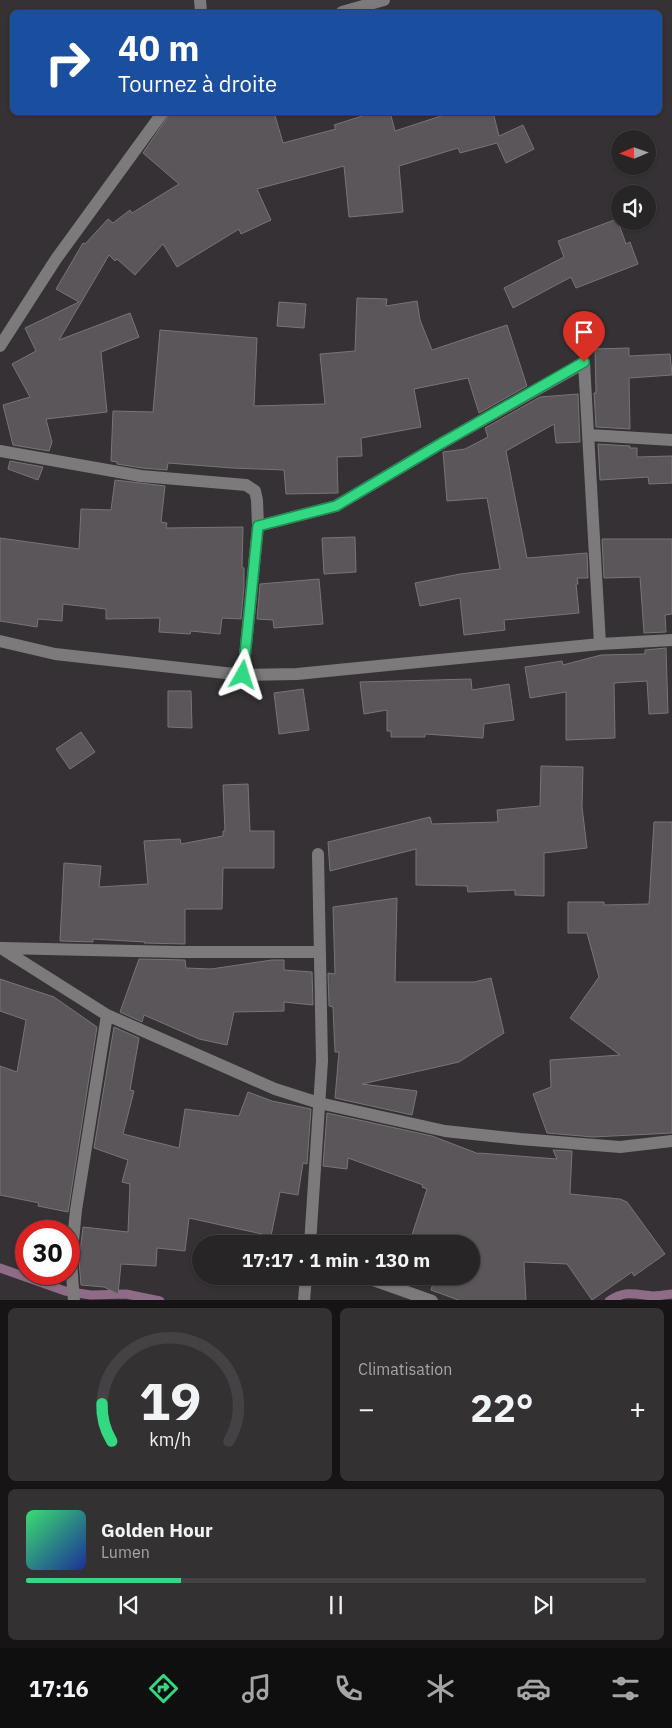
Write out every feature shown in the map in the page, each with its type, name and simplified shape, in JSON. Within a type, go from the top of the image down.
[{"type":"street","points":[[349,10],[384,0]]},
{"type":"street","points":[[0,346],[56,259],[161,115]]},
{"type":"street","points":[[258,526],[336,506],[584,362],[600,644]]},
{"type":"street","points":[[589,435],[672,440]]},
{"type":"street","points":[[0,451],[142,476],[246,485],[255,491],[258,526],[243,675]]},
{"type":"street","points":[[0,641],[55,654],[243,675],[297,674],[600,644],[672,640]]},
{"type":"street","points":[[311,1235],[322,1061],[318,854]]},
{"type":"street","points":[[0,948],[177,952],[320,952]]},
{"type":"street","points":[[0,948],[108,1015],[275,1089],[319,1103],[445,1131],[620,1146],[672,1141]]},
{"type":"street","points":[[74,1300],[71,1262],[76,1210],[108,1015]]},
{"type":"street","points":[[304,1300],[305,1285]]},
{"type":"street","points":[[388,1285],[432,1300]]},
{"type":"building","points":[[169,115],[275,115],[283,143],[336,129],[334,125],[366,115],[391,115],[395,131],[444,115],[494,115],[499,136],[523,125],[534,149],[506,163],[497,143],[460,153],[458,148],[399,166],[403,212],[349,217],[344,166],[257,189],[271,220],[241,234],[239,229],[177,267],[163,244],[135,275],[117,259],[115,261],[109,255],[59,340],[130,313],[139,337],[101,352],[107,412],[46,419],[52,442],[49,451],[13,445],[3,405],[30,397],[12,364],[36,351],[25,328],[79,302],[56,289],[83,243],[85,244],[108,219],[113,223],[130,210],[132,213],[179,184],[143,153]]},
{"type":"building","points":[[611,221],[611,230],[621,230],[626,244],[630,242],[638,264],[576,288],[571,277],[513,308],[504,288],[564,257],[558,241]]},
{"type":"building","points":[[357,298],[387,299],[386,306],[417,301],[420,320],[432,350],[507,325],[527,386],[479,413],[468,378],[414,389],[421,427],[361,438],[362,456],[337,457],[338,493],[286,494],[284,470],[168,463],[167,470],[117,464],[117,462],[111,461],[113,411],[153,412],[160,330],[257,338],[254,406],[325,404],[320,354],[355,351]]},
{"type":"building","points":[[279,302],[306,304],[304,328],[277,326]]},
{"type":"building","points":[[629,348],[629,356],[670,354],[672,375],[629,378],[630,429],[596,427],[594,393],[596,393],[595,349]]},
{"type":"building","points":[[578,394],[580,442],[556,443],[554,424],[506,451],[527,558],[587,553],[588,578],[577,578],[578,584],[576,584],[579,613],[504,620],[505,630],[464,635],[460,598],[420,606],[415,583],[460,574],[500,569],[487,498],[447,501],[443,452],[465,449],[488,437],[485,428],[540,397]]},
{"type":"building","points":[[598,444],[637,448],[637,457],[672,456],[672,483],[649,484],[648,477],[600,480]]},
{"type":"building","points":[[10,461],[43,467],[38,480],[8,469]]},
{"type":"building","points":[[115,480],[165,486],[161,522],[167,523],[166,528],[243,527],[242,567],[244,568],[244,586],[241,619],[222,618],[220,634],[191,631],[190,634],[159,632],[160,618],[106,619],[106,609],[63,604],[62,621],[38,619],[37,627],[0,621],[0,538],[79,549],[81,509],[111,510]]},
{"type":"building","points":[[355,537],[356,572],[324,574],[322,538]]},
{"type":"building","points":[[602,539],[672,539],[672,614],[665,615],[666,632],[644,633],[640,577],[604,578]]},
{"type":"building","points":[[319,579],[323,624],[274,628],[273,620],[257,619],[260,584]]},
{"type":"building","points":[[666,648],[668,713],[649,714],[647,681],[614,683],[615,738],[566,740],[566,692],[530,698],[525,667],[562,661],[563,665],[601,655],[645,654],[645,650]]},
{"type":"building","points":[[471,679],[472,690],[509,684],[514,720],[484,724],[483,738],[425,734],[425,737],[391,737],[391,731],[387,731],[387,710],[364,714],[360,682]]},
{"type":"building","points":[[303,689],[309,730],[279,734],[274,693]]},
{"type":"building","points":[[168,691],[191,691],[192,728],[168,727]]},
{"type":"building","points":[[81,732],[95,752],[70,769],[56,749]]},
{"type":"building","points":[[541,766],[583,767],[582,807],[587,848],[544,853],[544,896],[515,895],[515,890],[468,892],[467,886],[416,885],[416,849],[330,871],[328,842],[430,817],[432,824],[498,822],[497,810],[540,806]]},
{"type":"building","points":[[248,784],[250,831],[274,831],[274,868],[223,868],[222,909],[185,909],[185,944],[93,939],[93,942],[60,941],[64,863],[101,866],[99,887],[148,884],[144,841],[180,839],[181,844],[223,836],[223,831],[225,831],[223,785]]},
{"type":"building","points":[[654,822],[672,822],[672,1133],[593,1137],[547,1133],[533,1094],[551,1087],[550,1060],[620,1055],[570,1018],[599,977],[587,933],[568,933],[568,902],[604,902],[604,905],[649,904]]},
{"type":"building","points":[[397,898],[395,982],[474,982],[491,978],[504,1033],[459,1062],[362,1084],[417,1091],[412,1115],[335,1098],[339,1052],[335,1052],[333,1007],[329,1006],[328,973],[335,974],[333,907]]},
{"type":"building","points":[[139,959],[185,960],[186,968],[211,969],[284,960],[284,970],[312,972],[313,1005],[284,1002],[284,1011],[234,1012],[227,1045],[199,1039],[144,1015],[142,1022],[120,1012]]},
{"type":"building","points":[[0,979],[54,997],[97,1027],[68,1212],[38,1206],[39,1203],[0,1195],[0,1066],[17,1072],[26,1020],[0,1011]]},
{"type":"building","points":[[114,1027],[139,1038],[130,1090],[134,1091],[123,1134],[179,1148],[185,1109],[239,1116],[248,1092],[272,1101],[311,1109],[307,1164],[303,1163],[298,1195],[280,1192],[271,1235],[189,1218],[185,1251],[157,1248],[156,1266],[121,1264],[118,1294],[104,1287],[81,1285],[80,1252],[83,1227],[128,1232],[130,1184],[122,1182],[128,1160],[94,1148]]},
{"type":"building","points":[[327,1113],[432,1136],[479,1154],[557,1159],[553,1150],[572,1151],[570,1194],[620,1199],[627,1202],[665,1254],[634,1276],[632,1272],[592,1300],[567,1264],[524,1262],[526,1300],[458,1300],[431,1290],[432,1285],[480,1285],[480,1235],[412,1235],[427,1189],[422,1187],[423,1185],[348,1158],[347,1169],[323,1166]]},
{"type":"waterway","points":[[0,1268],[65,1291],[91,1295],[126,1294],[155,1300]]},
{"type":"waterway","points":[[611,1300],[625,1294],[652,1296],[672,1294]]},
{"type":"route","points":[[243,675],[258,526],[336,506],[584,362]]}]
